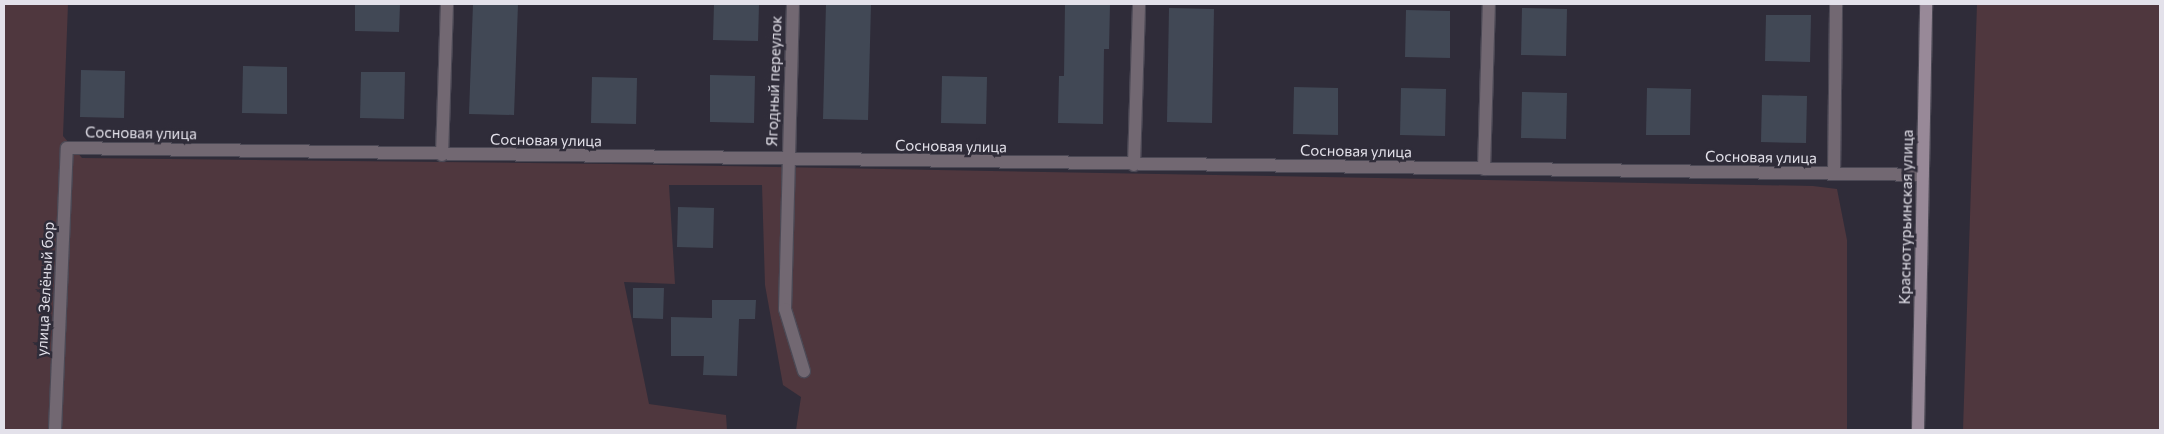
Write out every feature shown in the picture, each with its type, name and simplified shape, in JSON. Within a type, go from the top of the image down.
[{"type":"main road","name":"Краснотурьинская улица","points":[[1918,430],[1926,4]]},
{"type":"street","points":[[442,155],[447,4]]},
{"type":"street","name":"Ягодный переулок","points":[[793,4],[787,159],[785,308],[804,371]]},
{"type":"street","points":[[1134,165],[1139,4]]},
{"type":"street","points":[[1484,169],[1488,4]]},
{"type":"street","points":[[1834,174],[1836,4]]},
{"type":"street","name":"Сосновая улица","points":[[67,148],[1923,176]]},
{"type":"street","name":"улица Зелёный бор","points":[[55,430],[67,148]]},
{"type":"shaded area","points":[[4,4],[68,4],[63,136],[82,158],[610,164],[1813,186],[1837,189],[1847,240],[1847,430],[796,430],[801,397],[783,385],[765,285],[762,185],[669,185],[675,284],[624,282],[649,404],[726,415],[727,430],[4,430]]},
{"type":"shaded area","points":[[1977,4],[2160,4],[2160,430],[1963,430]]},
{"type":"building","points":[[355,4],[400,4],[399,32],[355,31]]},
{"type":"building","points":[[473,4],[518,4],[514,115],[469,114]]},
{"type":"building","points":[[714,4],[759,4],[758,41],[713,40]]},
{"type":"building","points":[[826,4],[871,4],[868,120],[823,119]]},
{"type":"building","points":[[1065,4],[1110,4],[1109,49],[1104,49],[1103,124],[1058,123],[1059,76],[1064,76]]},
{"type":"building","points":[[1169,8],[1214,9],[1212,123],[1167,122]]},
{"type":"building","points":[[1522,8],[1567,9],[1566,56],[1521,55]]},
{"type":"building","points":[[1406,10],[1450,11],[1450,58],[1405,57]]},
{"type":"building","points":[[1766,15],[1811,15],[1810,62],[1765,61]]},
{"type":"building","points":[[243,66],[287,67],[287,114],[242,113]]},
{"type":"building","points":[[81,70],[125,71],[124,118],[80,117]]},
{"type":"building","points":[[361,72],[405,72],[404,119],[360,118]]},
{"type":"building","points":[[710,75],[755,76],[754,123],[710,122]]},
{"type":"building","points":[[942,76],[987,77],[986,124],[941,123]]},
{"type":"building","points":[[592,77],[637,78],[636,124],[591,123]]},
{"type":"building","points":[[1294,87],[1338,88],[1338,135],[1293,134]]},
{"type":"building","points":[[1401,88],[1446,89],[1445,136],[1400,135]]},
{"type":"building","points":[[1647,88],[1691,89],[1690,135],[1646,135]]},
{"type":"building","points":[[1522,92],[1567,93],[1566,139],[1521,138]]},
{"type":"building","points":[[1762,95],[1807,96],[1806,143],[1761,142]]},
{"type":"building","points":[[678,207],[714,208],[713,248],[677,247]]},
{"type":"building","points":[[633,288],[664,288],[663,319],[633,318]]},
{"type":"building","points":[[712,300],[756,300],[755,319],[739,319],[737,376],[703,375],[704,356],[671,356],[671,317],[712,318]]}]
